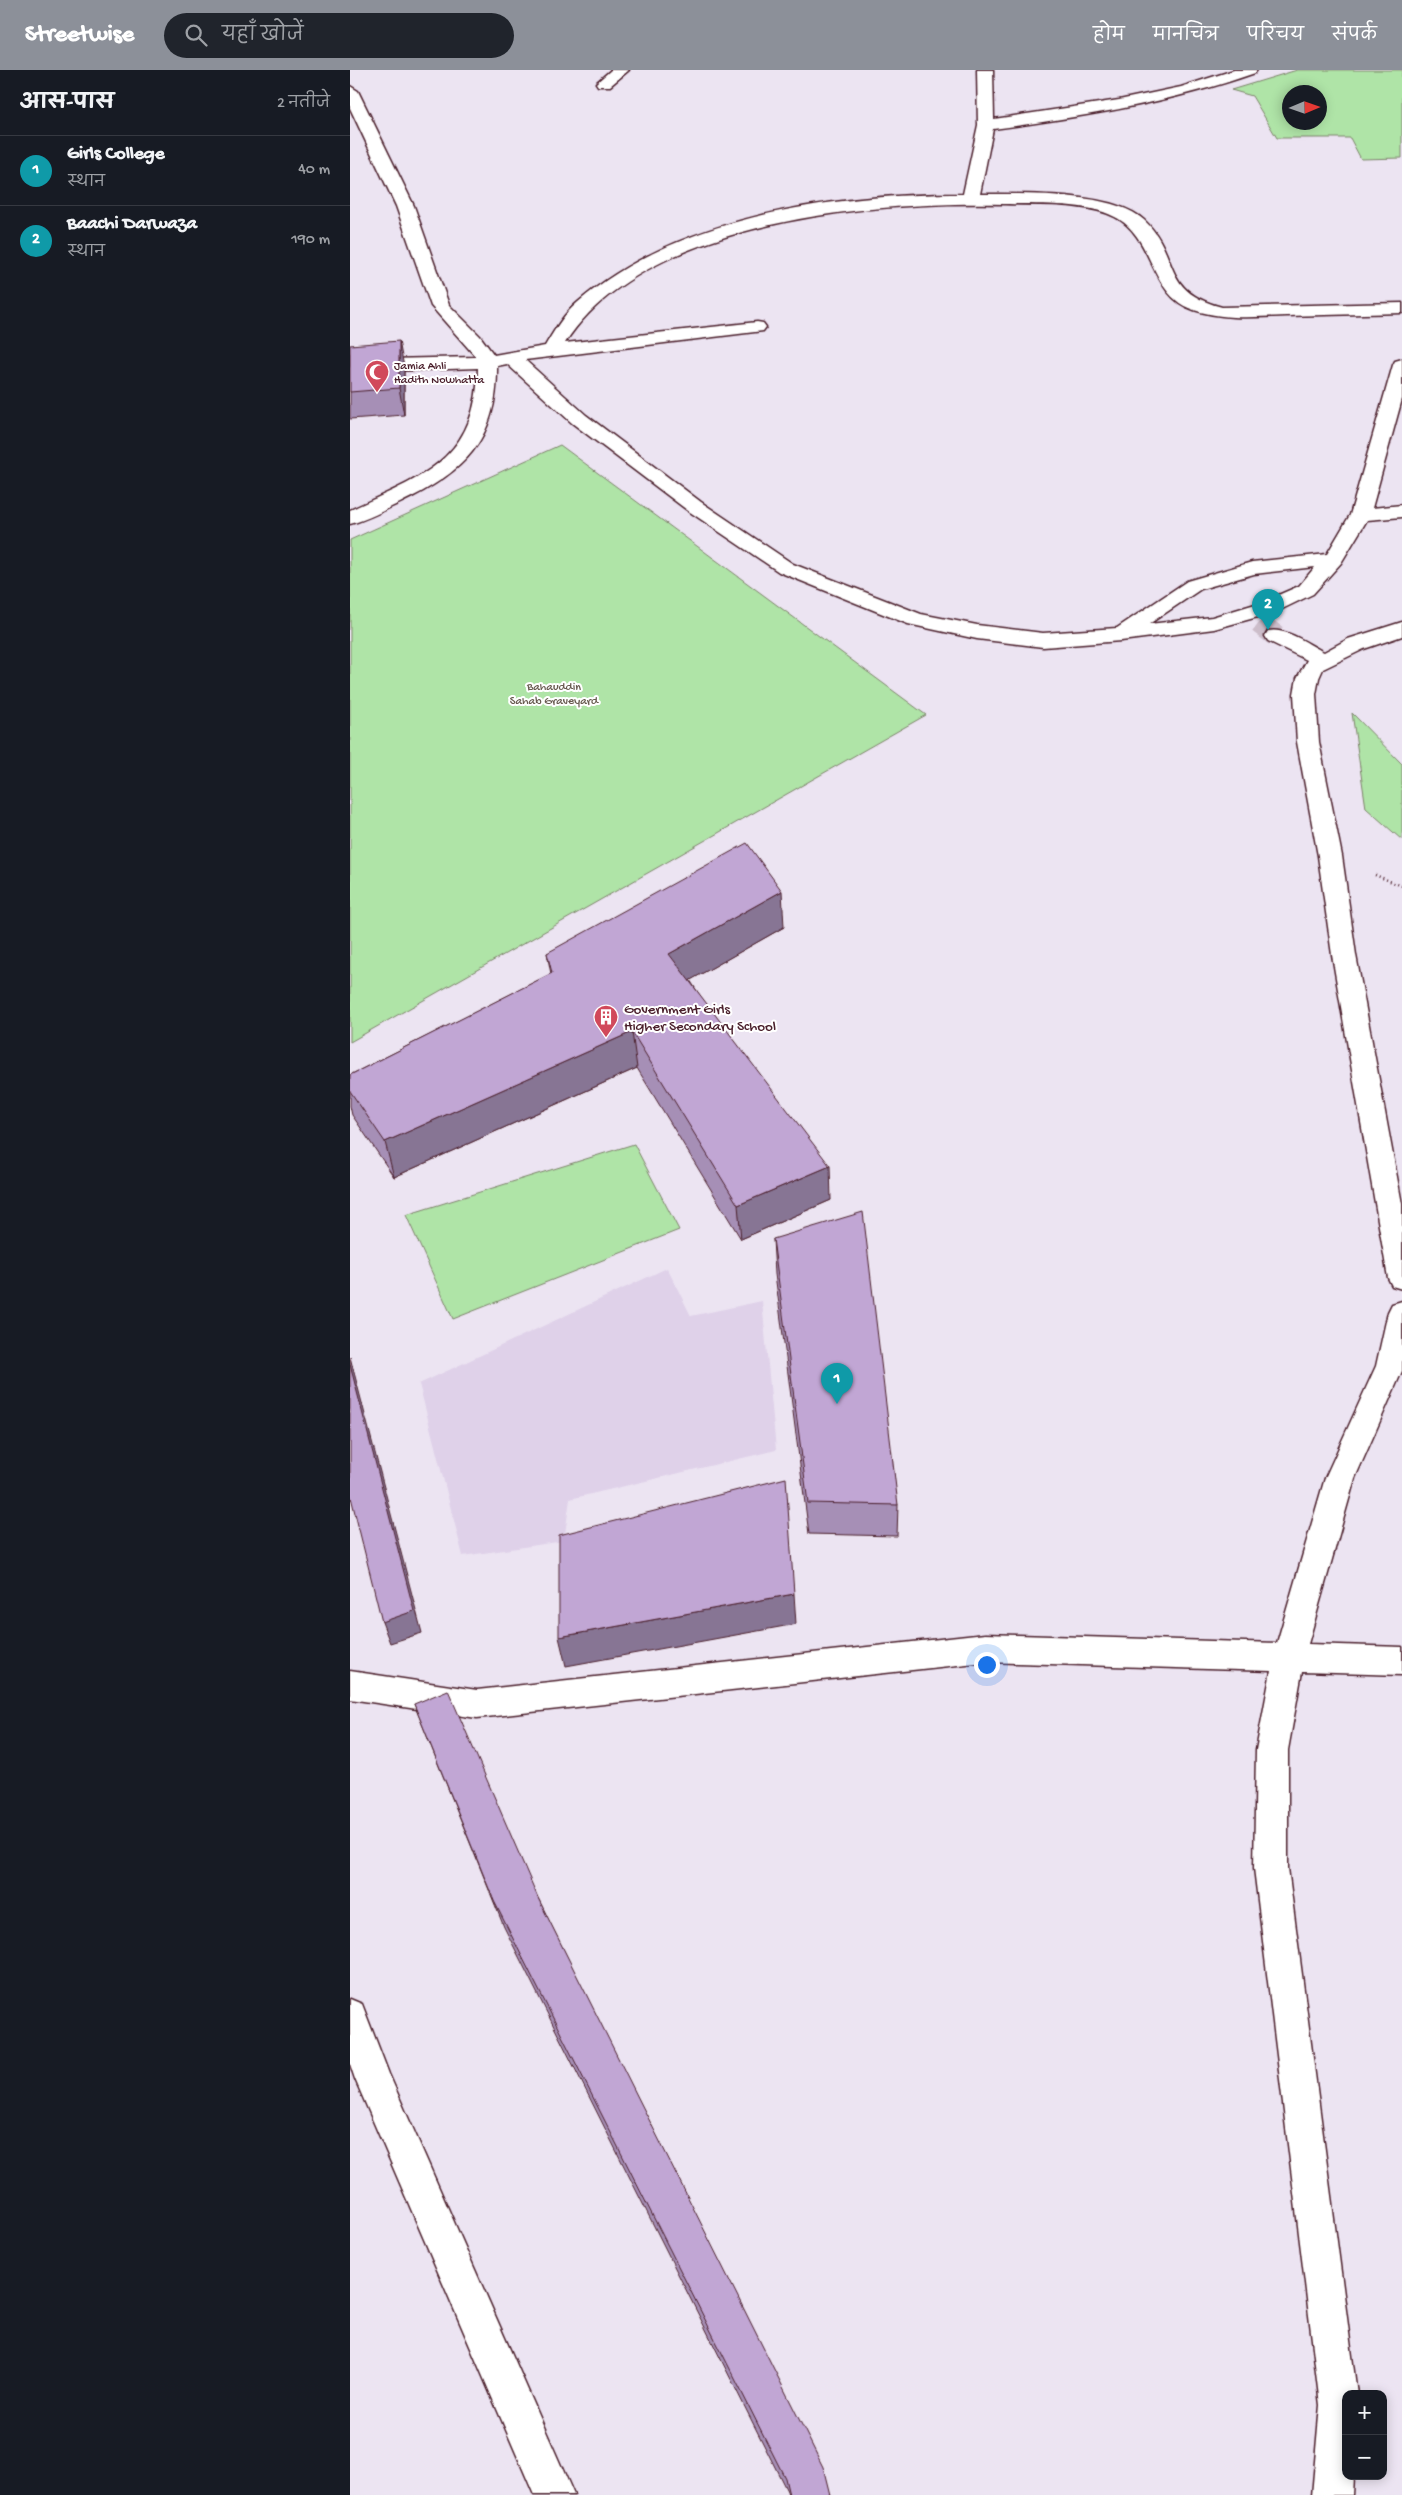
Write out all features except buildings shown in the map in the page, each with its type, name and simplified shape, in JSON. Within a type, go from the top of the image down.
[{"type":"street","points":[[604,83],[621,70]]},
{"type":"street","points":[[971,198],[986,125],[985,70]]},
{"type":"street","points":[[986,125],[1069,114],[1183,91],[1218,82],[1249,70]]},
{"type":"street","points":[[350,91],[405,206],[440,306],[448,318],[477,345],[487,362],[485,391],[477,429],[463,450],[446,467],[422,484],[350,518]]},
{"type":"street","points":[[551,350],[583,307],[628,274],[678,248],[726,231],[829,208],[908,201],[971,198],[1046,202],[1095,206],[1120,213],[1133,219],[1144,229],[1172,288],[1184,299],[1208,310],[1222,312],[1402,308]]},
{"type":"street","points":[[350,360],[389,365],[487,362],[551,350],[757,327]]},
{"type":"street","points":[[511,358],[579,419],[694,506],[786,568],[915,619],[977,632],[1043,640],[1121,634],[1254,618],[1269,607],[1306,590],[1334,559],[1360,515],[1402,365]]},
{"type":"street","points":[[1360,515],[1402,511]]},
{"type":"street","points":[[1121,634],[1194,585],[1252,568],[1334,559]]},
{"type":"street","points":[[1402,629],[1356,644],[1315,665],[1308,678],[1305,694],[1308,742],[1330,856],[1344,955],[1402,1278]]},
{"type":"street","points":[[1276,636],[1324,660]]},
{"type":"street","points":[[1332,2495],[1338,2405],[1271,1868],[1272,1750],[1289,1657],[1340,1478],[1390,1366],[1402,1312]]},
{"type":"street","points":[[350,1685],[477,1704],[984,1648],[1402,1661]]},
{"type":"street","points":[[350,2016],[374,2079],[554,2495]]},
{"type":"shaded area","points":[[667,1268],[691,1316],[762,1301],[776,1450],[570,1499],[564,1541],[463,1556],[419,1384]]},
{"type":"green space","points":[[1297,70],[1402,70],[1402,158],[1361,159],[1350,138],[1277,138],[1252,96],[1231,90]]},
{"type":"green space","name":"Bahauddin Sahab Graveyard","points":[[560,445],[926,715],[350,1042],[350,540]]},
{"type":"green space","points":[[1352,713],[1402,764],[1402,840],[1366,808]]},
{"type":"green space","points":[[634,1144],[679,1230],[453,1319],[406,1215]]},
{"type":"tunnel","points":[[1259,623],[1276,636]]},
{"type":"place","name":"Jamia Ahli Hadith Nowhatta","points":[[377,393]]},
{"type":"place","name":"Baachi Darwaza","points":[[1268,630]]},
{"type":"place","name":"Government Girls Higher Secondary School","points":[[606,1038]]},
{"type":"place","name":"Girls College","points":[[837,1404]]}]
